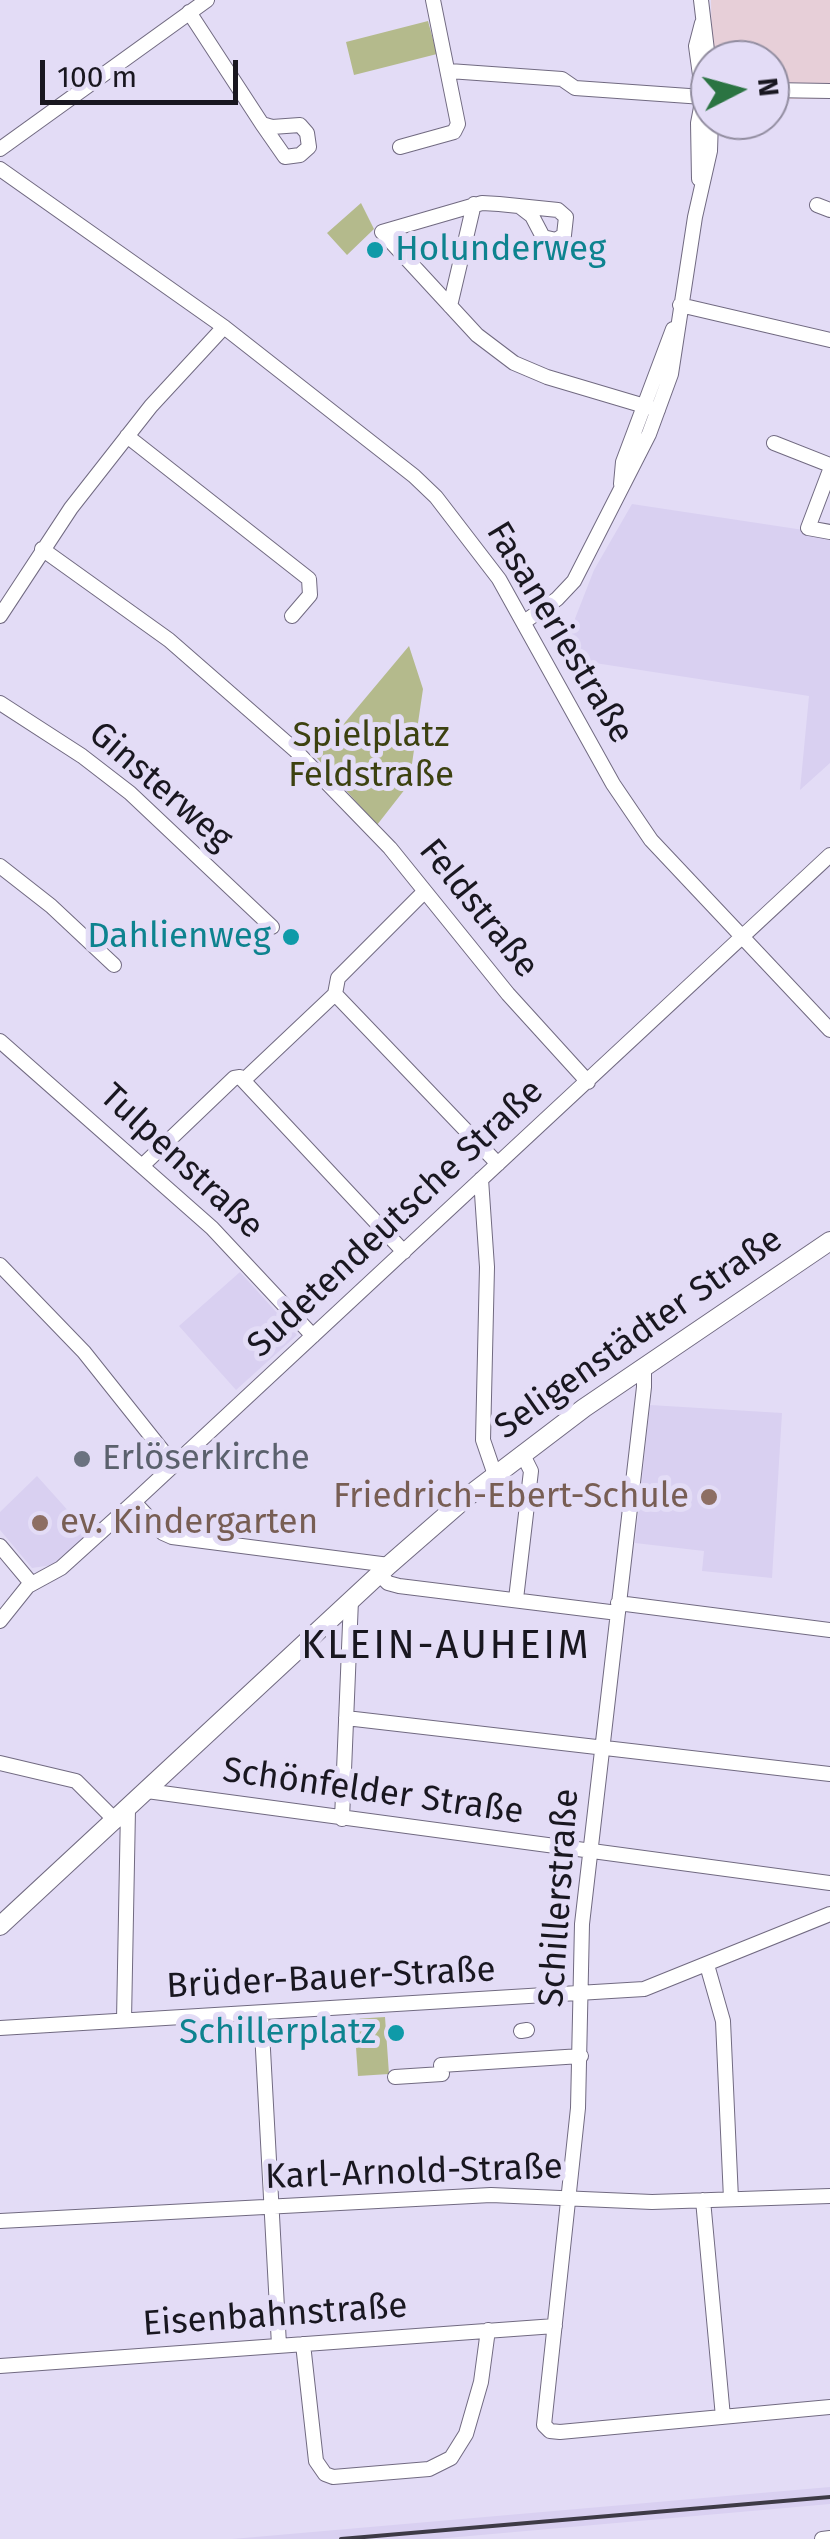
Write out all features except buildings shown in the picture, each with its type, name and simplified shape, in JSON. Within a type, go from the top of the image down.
[{"type":"main road","name":"Seligenstädter Straße","points":[[0,1926],[384,1569],[495,1475],[830,1242]]},
{"type":"street","points":[[0,149],[207,0]]},
{"type":"street","points":[[400,146],[454,132],[460,118],[433,0]]},
{"type":"street","points":[[701,0],[707,40]]},
{"type":"street","points":[[189,12],[262,124]]},
{"type":"street","points":[[450,71],[562,79],[574,88],[690,92]]},
{"type":"street","points":[[790,90],[830,91]]},
{"type":"street","points":[[697,140],[700,191]]},
{"type":"street","points":[[524,622],[557,600],[574,581],[620,487],[624,462],[651,408],[678,312],[710,140]]},
{"type":"street","name":"Fasaneriestraße","points":[[0,169],[224,327],[426,487],[469,536],[524,622],[638,822],[675,868],[830,1030]]},
{"type":"street","points":[[520,206],[474,204],[382,232],[488,344],[523,367],[651,408]]},
{"type":"street","points":[[450,306],[474,204]]},
{"type":"street","points":[[678,312],[830,340]]},
{"type":"street","points":[[0,616],[42,548],[127,436],[224,327]]},
{"type":"street","points":[[127,436],[310,579],[310,595],[292,616]]},
{"type":"street","points":[[774,443],[830,468],[808,528],[830,532]]},
{"type":"street","name":"Feldstraße","points":[[42,548],[169,640],[242,701],[338,792],[390,848],[508,994],[588,1082]]},
{"type":"street","name":"Ginsterweg","points":[[0,703],[130,792],[272,927]]},
{"type":"street","name":"Sudetendeutsche Straße","points":[[0,1621],[31,1583],[61,1568],[134,1502],[830,854]]},
{"type":"street","points":[[0,866],[51,906],[114,965]]},
{"type":"street","points":[[245,1079],[334,994],[338,978],[423,892]]},
{"type":"street","points":[[334,994],[498,1164]]},
{"type":"street","name":"Tulpenstraße","points":[[0,1041],[232,1248],[313,1336]]},
{"type":"street","points":[[143,1165],[234,1078],[245,1079],[404,1252]]},
{"type":"street","points":[[481,1179],[488,1267],[482,1440],[495,1475]]},
{"type":"street","points":[[0,1266],[84,1352],[174,1465]]},
{"type":"street","name":"Schillerstraße","points":[[644,1368],[580,1946],[581,2056],[570,2198],[543,2420],[550,2431],[723,2416]]},
{"type":"street","points":[[516,1599],[530,1471],[522,1453]]},
{"type":"street","points":[[134,1502],[172,1537],[384,1569],[388,1583],[399,1586],[830,1630]]},
{"type":"street","points":[[0,1546],[31,1583]]},
{"type":"street","points":[[342,1819],[352,1600]]},
{"type":"street","points":[[346,1718],[830,1774]]},
{"type":"street","points":[[0,1764],[76,1782],[122,1815],[124,2020]]},
{"type":"street","name":"Schönfelder Straße","points":[[146,1791],[830,1883]]},
{"type":"street","name":"Brüder-Bauer-Straße","points":[[0,2028],[261,2014],[399,2013],[650,1988],[830,1914]]},
{"type":"street","points":[[707,1965],[723,2020],[731,2200]]},
{"type":"street","points":[[261,2014],[279,2345]]},
{"type":"street","points":[[395,2076],[442,2074],[440,2060],[581,2056]]},
{"type":"street","name":"Karl-Arnold-Straße","points":[[0,2220],[491,2195],[632,2202],[830,2196]]},
{"type":"street","points":[[703,2200],[723,2416],[830,2407]]},
{"type":"street","name":"Eisenbahnstraße","points":[[0,2366],[555,2326]]},
{"type":"street","points":[[303,2344],[316,2461],[324,2474],[333,2477],[428,2468],[451,2458],[466,2434],[482,2382],[488,2330]]},
{"type":"street","points":[[822,2539],[830,2538]]},
{"type":"shaded area","points":[[711,0],[830,0],[830,99],[790,99],[790,40],[712,40]]},
{"type":"shaded area","points":[[632,504],[830,534],[830,763],[800,790],[809,696],[569,659],[567,669],[560,657],[594,570]]},
{"type":"shaded area","points":[[240,1272],[297,1335],[236,1390],[179,1326]]},
{"type":"shaded area","name":"Friedrich-Ebert-Schule","points":[[650,1405],[782,1413],[772,1578],[702,1571],[704,1551],[635,1543]]},
{"type":"shaded area","name":"ev. Kindergarten","points":[[37,1476],[89,1534],[52,1565],[32,1568],[0,1530],[0,1512]]},
{"type":"shaded area","points":[[830,2487],[830,2504],[436,2539],[232,2539]]},
{"type":"green space","points":[[428,21],[437,54],[354,75],[346,42]]},
{"type":"green space","points":[[361,203],[374,229],[347,255],[327,233]]},
{"type":"green space","name":"Spielplatz Feldstraße","points":[[409,646],[423,689],[409,784],[377,825],[316,757]]},
{"type":"green space","points":[[385,2017],[389,2074],[358,2076],[354,2019]]},
{"type":"railway","points":[[341,2539],[830,2497]]},
{"type":"place","name":"Holunderweg","points":[[375,250]]},
{"type":"place","name":"Dahlienweg","points":[[291,937]]},
{"type":"place","name":"Erlöserkirche","points":[[82,1459]]},
{"type":"place","name":"Friedrich-Ebert-Schule","points":[[709,1497]]},
{"type":"place","name":"ev. Kindergarten","points":[[40,1523]]},
{"type":"place","name":"Schillerplatz","points":[[396,2033]]},
{"type":"district","name":"KLEIN-AUHEIM","points":[[446,1647]]}]
